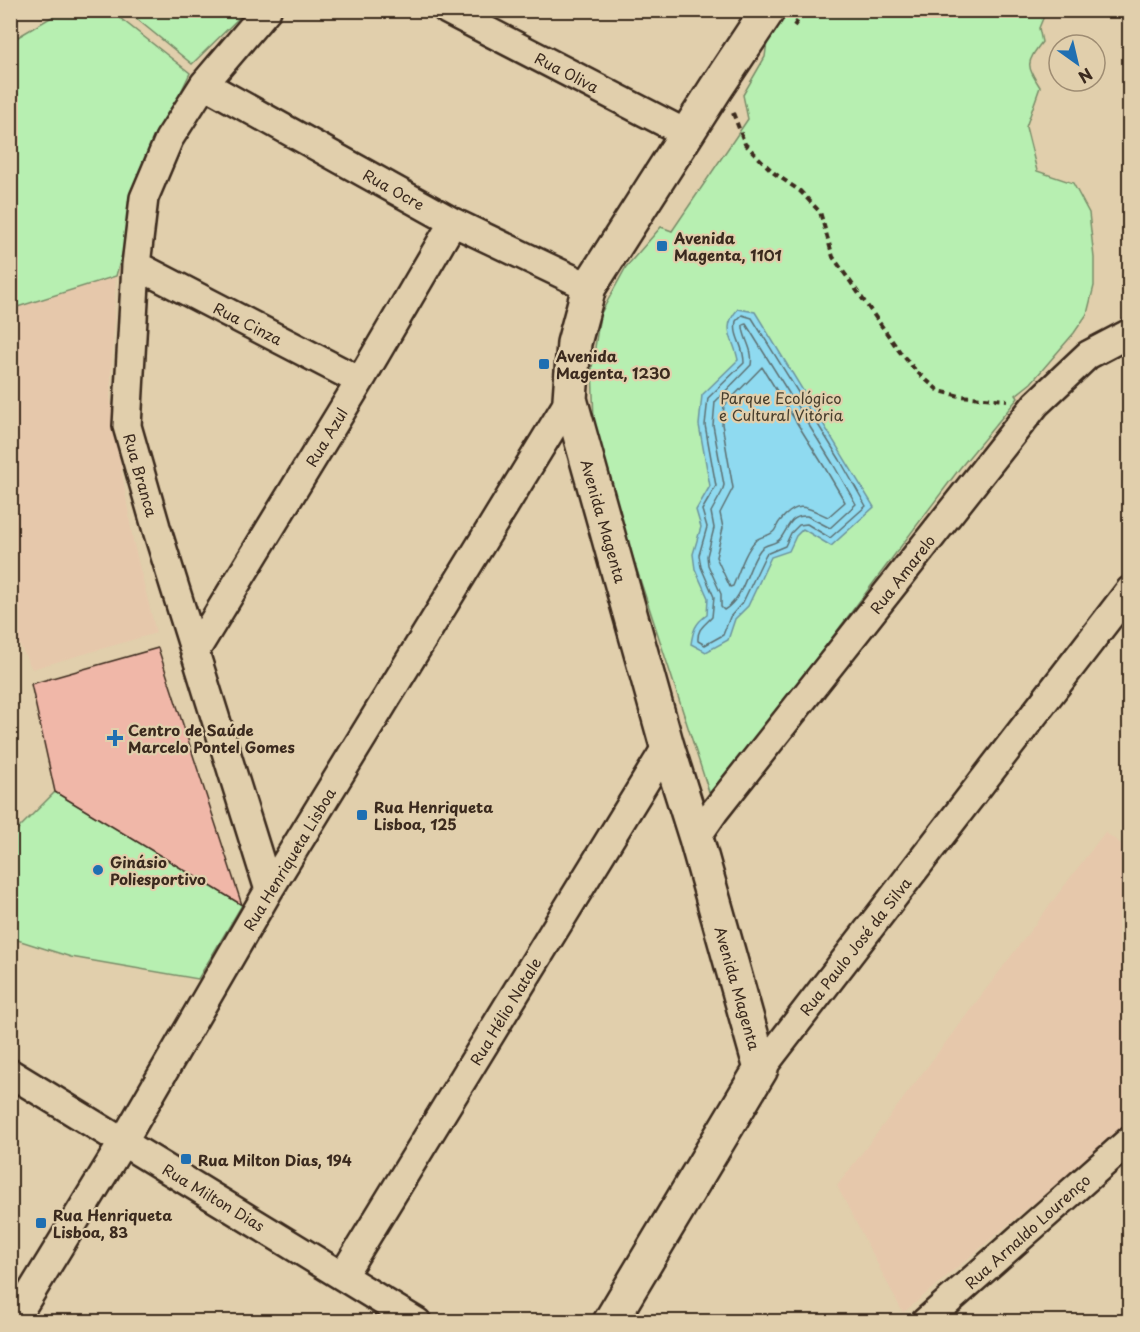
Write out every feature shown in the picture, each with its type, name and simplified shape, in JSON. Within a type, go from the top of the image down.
[{"type":"street","name":"Rua Branca","points":[[267,10],[204,84],[169,140],[144,198],[136,265],[127,426],[156,527],[269,890]]},
{"type":"street","name":"Rua Oliva","points":[[447,10],[687,134]]},
{"type":"street","name":"Avenida Magenta","points":[[761,1069],[696,838],[667,746],[570,399],[574,343],[589,287],[687,134],[730,102],[780,20]]},
{"type":"street","name":"Rua Ocre","points":[[204,84],[453,222],[589,287]]},
{"type":"street","name":"Rua Azul","points":[[195,650],[360,381],[453,222]]},
{"type":"street","name":"Rua Cinza","points":[[136,265],[360,381]]},
{"type":"street","name":"Rua Amarelo","points":[[696,838],[721,802],[1036,404],[1088,355],[1130,333]]},
{"type":"street","name":"Rua Henriqueta Lisboa","points":[[13,1322],[123,1142],[269,890],[570,399]]},
{"type":"street","name":"Rua Paulo José da Silva","points":[[610,1322],[761,1069],[1130,590]]},
{"type":"street","name":"Rua Hélio Natale","points":[[343,1275],[667,746]]},
{"type":"street","name":"Rua Milton Dias","points":[[10,1073],[417,1322]]},
{"type":"street","name":"Rua Arnaldo Lourenço","points":[[925,1322],[1130,1140]]},
{"type":"path","points":[[780,20],[805,10]]},
{"type":"path","points":[[728,122],[730,102]]},
{"type":"path","points":[[730,102],[745,144],[774,173],[800,191],[820,212],[833,257],[900,352],[917,372],[939,391],[960,396],[1036,404]]},
{"type":"shaded area","points":[[116,276],[110,397],[133,541],[156,633],[32,669],[11,628],[10,309]]},
{"type":"shaded area","points":[[1105,832],[1129,850],[1129,1123],[903,1313],[837,1186]]},
{"type":"green space","points":[[62,11],[111,11],[190,73],[147,163],[116,276],[11,309],[11,41]]},
{"type":"green space","points":[[127,11],[246,11],[192,64]]},
{"type":"green space","name":"Parque Ecológico e Cultural Vitória","points":[[771,11],[1046,11],[1039,28],[1042,42],[1030,64],[1032,74],[1040,87],[1026,127],[1037,171],[1073,183],[1089,213],[1094,258],[1094,286],[1087,314],[1074,333],[1031,383],[1016,395],[1018,398],[960,468],[711,798],[621,521],[614,516],[595,449],[592,367],[600,315],[626,267],[661,227],[672,231],[748,119],[743,95],[765,57]]},
{"type":"green space","name":"Ginásio Poliesportivo","points":[[55,792],[242,905],[198,979],[71,957],[11,938],[11,836]]},
{"type":"water","points":[[738,309],[755,312],[874,507],[831,546],[803,529],[796,536],[789,551],[771,557],[748,606],[735,619],[728,640],[706,652],[691,644],[695,628],[707,615],[708,598],[695,569],[693,554],[701,527],[696,510],[710,486],[699,425],[702,395],[738,360],[729,328]]},
{"type":"building","name":"Centro de Saúde Marcelo Pontel Gomes","points":[[158,648],[242,905],[55,792],[31,684]]},
{"type":"place","name":"Avenida Magenta, 1101","points":[[662,246]]},
{"type":"place","name":"Avenida Magenta, 1230","points":[[544,364]]},
{"type":"place","name":"Centro de Saúde Marcelo Pontel Gomes","points":[[115,738]]},
{"type":"place","name":"Rua Henriqueta Lisboa, 125","points":[[362,815]]},
{"type":"place","name":"Ginásio Poliesportivo","points":[[98,870]]},
{"type":"place","name":"Rua Milton Dias, 194","points":[[186,1159]]},
{"type":"place","name":"Rua Henriqueta Lisboa, 83","points":[[41,1223]]}]
